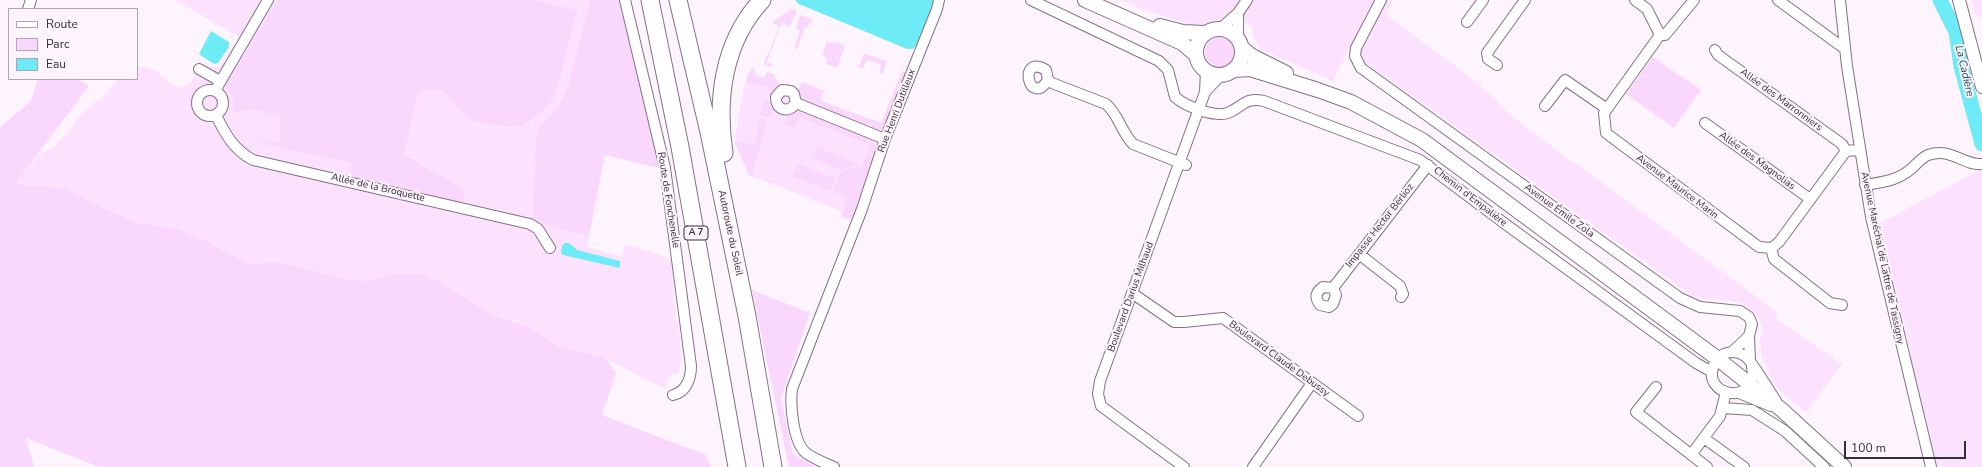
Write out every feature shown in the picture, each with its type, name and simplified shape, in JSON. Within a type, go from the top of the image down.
[{"type":"highway","name":"A 7","points":[[650,0],[680,147],[736,467]]},
{"type":"highway","name":"Autoroute du Soleil","points":[[678,0],[709,132],[747,316],[773,467]]},
{"type":"highway","points":[[747,316],[720,130],[720,97],[724,74],[733,47],[742,28],[762,0]]},
{"type":"main road","points":[[1085,0],[1182,43],[1196,54],[1201,66],[1206,71],[1228,72],[1250,69],[1318,90],[1358,105],[1422,140],[1718,359],[1745,389],[1782,410],[1844,467]]},
{"type":"main road","points":[[1114,12],[1164,28],[1183,32],[1205,34],[1220,29],[1228,30],[1252,56],[1318,90]]},
{"type":"main road","points":[[1196,54],[1197,47],[1205,34]]},
{"type":"main road","points":[[1228,72],[1241,60],[1240,43]]},
{"type":"street","points":[[215,91],[268,0]]},
{"type":"street","name":"Route de Fonchenelle","points":[[626,0],[665,168],[691,366],[690,377],[684,389],[673,395]]},
{"type":"street","name":"Rue Henri Dutilleux","points":[[834,467],[804,452],[799,443],[791,409],[792,389],[862,209],[885,139],[937,9],[939,0]]},
{"type":"street","points":[[1031,0],[1159,61],[1168,70],[1175,97],[1180,102],[1199,109]]},
{"type":"street","points":[[1220,29],[1238,13],[1247,0]]},
{"type":"street","name":"Avenue Émile Zola","points":[[1381,0],[1356,48],[1355,56],[1365,72],[1680,298],[1700,307],[1740,311],[1749,317],[1752,324],[1749,336]]},
{"type":"street","points":[[1467,22],[1483,0]]},
{"type":"street","points":[[1498,65],[1488,59],[1487,53],[1525,0]]},
{"type":"street","points":[[1635,0],[1647,9],[1660,34]]},
{"type":"street","points":[[1660,34],[1665,35],[1694,0]]},
{"type":"street","points":[[1778,0],[1845,49]]},
{"type":"street","name":"Avenue Maréchal de Lattre de Tassigny","points":[[1840,0],[1845,49],[1865,185],[1884,275],[1931,467]]},
{"type":"street","points":[[1959,0],[1982,87]]},
{"type":"street","points":[[1238,13],[1240,43]]},
{"type":"street","points":[[1545,106],[1565,80],[1607,109],[1660,34]]},
{"type":"street","name":"Allée des Marronniers","points":[[1715,50],[1718,55],[1842,144],[1846,151]]},
{"type":"street","points":[[199,69],[220,81]]},
{"type":"street","name":"Boulevard Darius Milhaud","points":[[1184,467],[1101,406],[1098,394],[1100,380],[1132,292],[1183,163],[1205,92],[1206,71]]},
{"type":"street","name":"Boulevard Darius Milhaud","points":[[1205,92],[1228,72]]},
{"type":"street","points":[[1048,80],[1106,104],[1114,113],[1128,139],[1133,144],[1183,163]]},
{"type":"street","points":[[215,91],[221,96],[223,104],[220,112],[216,115],[207,116],[199,111],[196,102],[197,98],[203,92],[215,91]]},
{"type":"street","name":"Chemin d'Empalière","points":[[1199,109],[1224,115],[1250,99],[1264,101],[1414,156],[1696,363],[1712,372]]},
{"type":"street","points":[[796,103],[885,139]]},
{"type":"street","name":"Avenue Maurice Marin","points":[[1607,109],[1604,113],[1606,133],[1759,247],[1771,248]]},
{"type":"street","name":"Allée de la Broquette","points":[[216,115],[232,144],[244,155],[253,160],[530,224],[538,230],[550,248]]},
{"type":"street","name":"Allée des Magnolias","points":[[1705,123],[1810,200]]},
{"type":"street","points":[[1842,305],[1830,303],[1774,259],[1771,248],[1779,242],[1846,151],[1859,150]]},
{"type":"street","points":[[1865,185],[1895,180],[1927,155],[1943,153],[1956,156],[1978,165],[1982,164]]},
{"type":"street","name":"Impasse Hector Berlioz","points":[[1333,288],[1428,165]]},
{"type":"street","points":[[1358,254],[1400,286],[1403,294],[1401,297]]},
{"type":"street","name":"Boulevard Claude Debussy","points":[[1132,292],[1174,322],[1223,318],[1358,416]]},
{"type":"street","points":[[1749,336],[1751,364],[1754,373],[1745,389],[1726,392],[1716,384],[1712,372],[1718,359],[1732,352],[1749,336]]},
{"type":"street","points":[[1732,352],[1745,356],[1782,410]]},
{"type":"street","points":[[1253,467],[1312,383]]},
{"type":"street","points":[[1656,387],[1636,412],[1707,467]]},
{"type":"street","points":[[1691,455],[1720,416],[1726,392]]},
{"type":"street","points":[[1723,408],[1752,410],[1785,431],[1824,467]]},
{"type":"street","points":[[1704,438],[1744,467]]},
{"type":"shaded area","points":[[175,0],[618,0],[659,168],[536,138],[532,220],[589,236],[588,247],[621,257],[625,244],[675,260],[672,267],[676,320],[679,320],[681,358],[679,374],[672,374],[664,388],[605,358],[558,346],[517,321],[493,315],[480,308],[380,279],[363,281],[340,278],[278,262],[251,264],[229,254],[209,242],[178,229],[139,223],[96,205],[65,188],[15,184],[40,154],[51,149],[70,130],[77,118],[96,101],[99,101],[117,80],[138,80],[138,67],[147,67],[155,70],[172,85],[184,90],[184,85],[190,84],[202,64],[210,67],[217,67],[222,64],[239,37]]},
{"type":"shaded area","points":[[1120,0],[1393,0],[1386,14],[1499,101],[1497,104],[1574,164],[1576,163],[1778,313],[1775,318],[1842,364],[1806,413],[1779,390],[1771,378],[1762,359],[1760,340],[1763,328],[1754,311],[1738,302],[1704,299],[1691,295],[1348,50],[1333,81],[1260,49],[1253,37],[1251,26],[1228,14],[1216,21],[1204,24],[1189,24],[1145,10]]},
{"type":"shaded area","points":[[1971,0],[1982,0],[1982,19],[1975,14]]},
{"type":"shaded area","points":[[745,81],[775,90],[788,82],[797,92],[798,98],[885,134],[851,215],[749,175],[735,138]]},
{"type":"shaded area","points":[[1982,169],[1982,467],[1936,467],[1910,357],[1912,356],[1880,223]]},
{"type":"green space","points":[[278,0],[531,0],[577,10],[555,96],[542,112],[521,127],[489,124],[472,120],[464,115],[444,92],[438,89],[429,89],[418,92],[404,155],[464,189],[463,203],[352,176],[351,163],[259,143],[280,141],[280,116],[254,109],[232,113],[234,101],[226,86]]},
{"type":"green space","points":[[590,0],[622,0],[661,165],[659,168],[605,155],[589,236],[532,221],[536,138],[539,126],[558,108],[568,87]]},
{"type":"green space","points":[[791,9],[797,11],[790,26],[781,23],[767,62],[772,64],[772,67],[765,65],[764,61],[779,26],[772,23]]},
{"type":"green space","points":[[800,15],[814,20],[813,22],[810,21],[808,27],[805,27],[797,49],[794,48],[800,30],[796,28]]},
{"type":"green space","points":[[1220,37],[1231,41],[1235,52],[1231,63],[1220,67],[1209,63],[1205,52],[1209,41]]},
{"type":"green space","points":[[827,41],[832,43],[836,42],[845,46],[837,68],[826,64],[827,58],[822,56]]},
{"type":"green space","points":[[864,53],[887,62],[882,74],[879,73],[881,65],[867,59],[863,68],[859,67]]},
{"type":"green space","points":[[1653,57],[1701,90],[1674,128],[1626,94]]},
{"type":"green space","points":[[753,66],[755,70],[754,74],[764,78],[767,72],[773,74],[779,84],[776,86],[776,90],[746,82]]},
{"type":"green space","points":[[902,71],[908,73],[884,128],[881,130],[871,129],[872,126],[868,124],[866,127],[802,102],[798,95],[798,90],[802,82],[824,91],[821,98],[822,101],[881,123]]},
{"type":"green space","points":[[38,80],[79,80],[89,86],[15,184],[65,188],[96,205],[139,223],[178,229],[209,242],[229,254],[251,264],[278,262],[340,278],[363,281],[405,273],[420,274],[436,280],[493,315],[527,326],[558,346],[605,358],[616,373],[602,415],[706,455],[710,467],[99,467],[26,438],[34,467],[0,467],[0,127],[31,101]]},
{"type":"green space","points":[[763,101],[772,102],[778,111],[774,110],[771,118],[760,115]]},
{"type":"green space","points":[[800,111],[868,138],[867,144],[799,117],[795,128],[785,124],[789,113]]},
{"type":"green space","points":[[759,117],[767,120],[752,176],[749,175],[734,141],[755,145]]},
{"type":"green space","points":[[871,139],[875,147],[872,157],[874,158],[855,216],[851,219],[841,217],[847,197],[833,192],[841,172],[862,166],[870,147]]},
{"type":"green space","points":[[816,147],[825,150],[824,153],[826,154],[827,151],[853,161],[853,164],[856,162],[861,164],[842,170],[812,158]]},
{"type":"green space","points":[[798,164],[835,178],[831,191],[792,176]]},
{"type":"green space","points":[[752,290],[810,313],[781,398],[793,454],[816,467],[789,467]]},
{"type":"water","points":[[795,0],[934,0],[932,9],[917,45],[913,49],[907,49],[799,4]]},
{"type":"water","points":[[211,31],[229,42],[229,47],[218,63],[214,64],[199,54]]},
{"type":"water","points":[[565,243],[569,243],[577,250],[620,261],[620,268],[563,255],[561,253],[562,246]]},
{"type":"waterway","name":"La Cadière","points":[[1940,0],[1956,32],[1961,66],[1982,144]]}]
